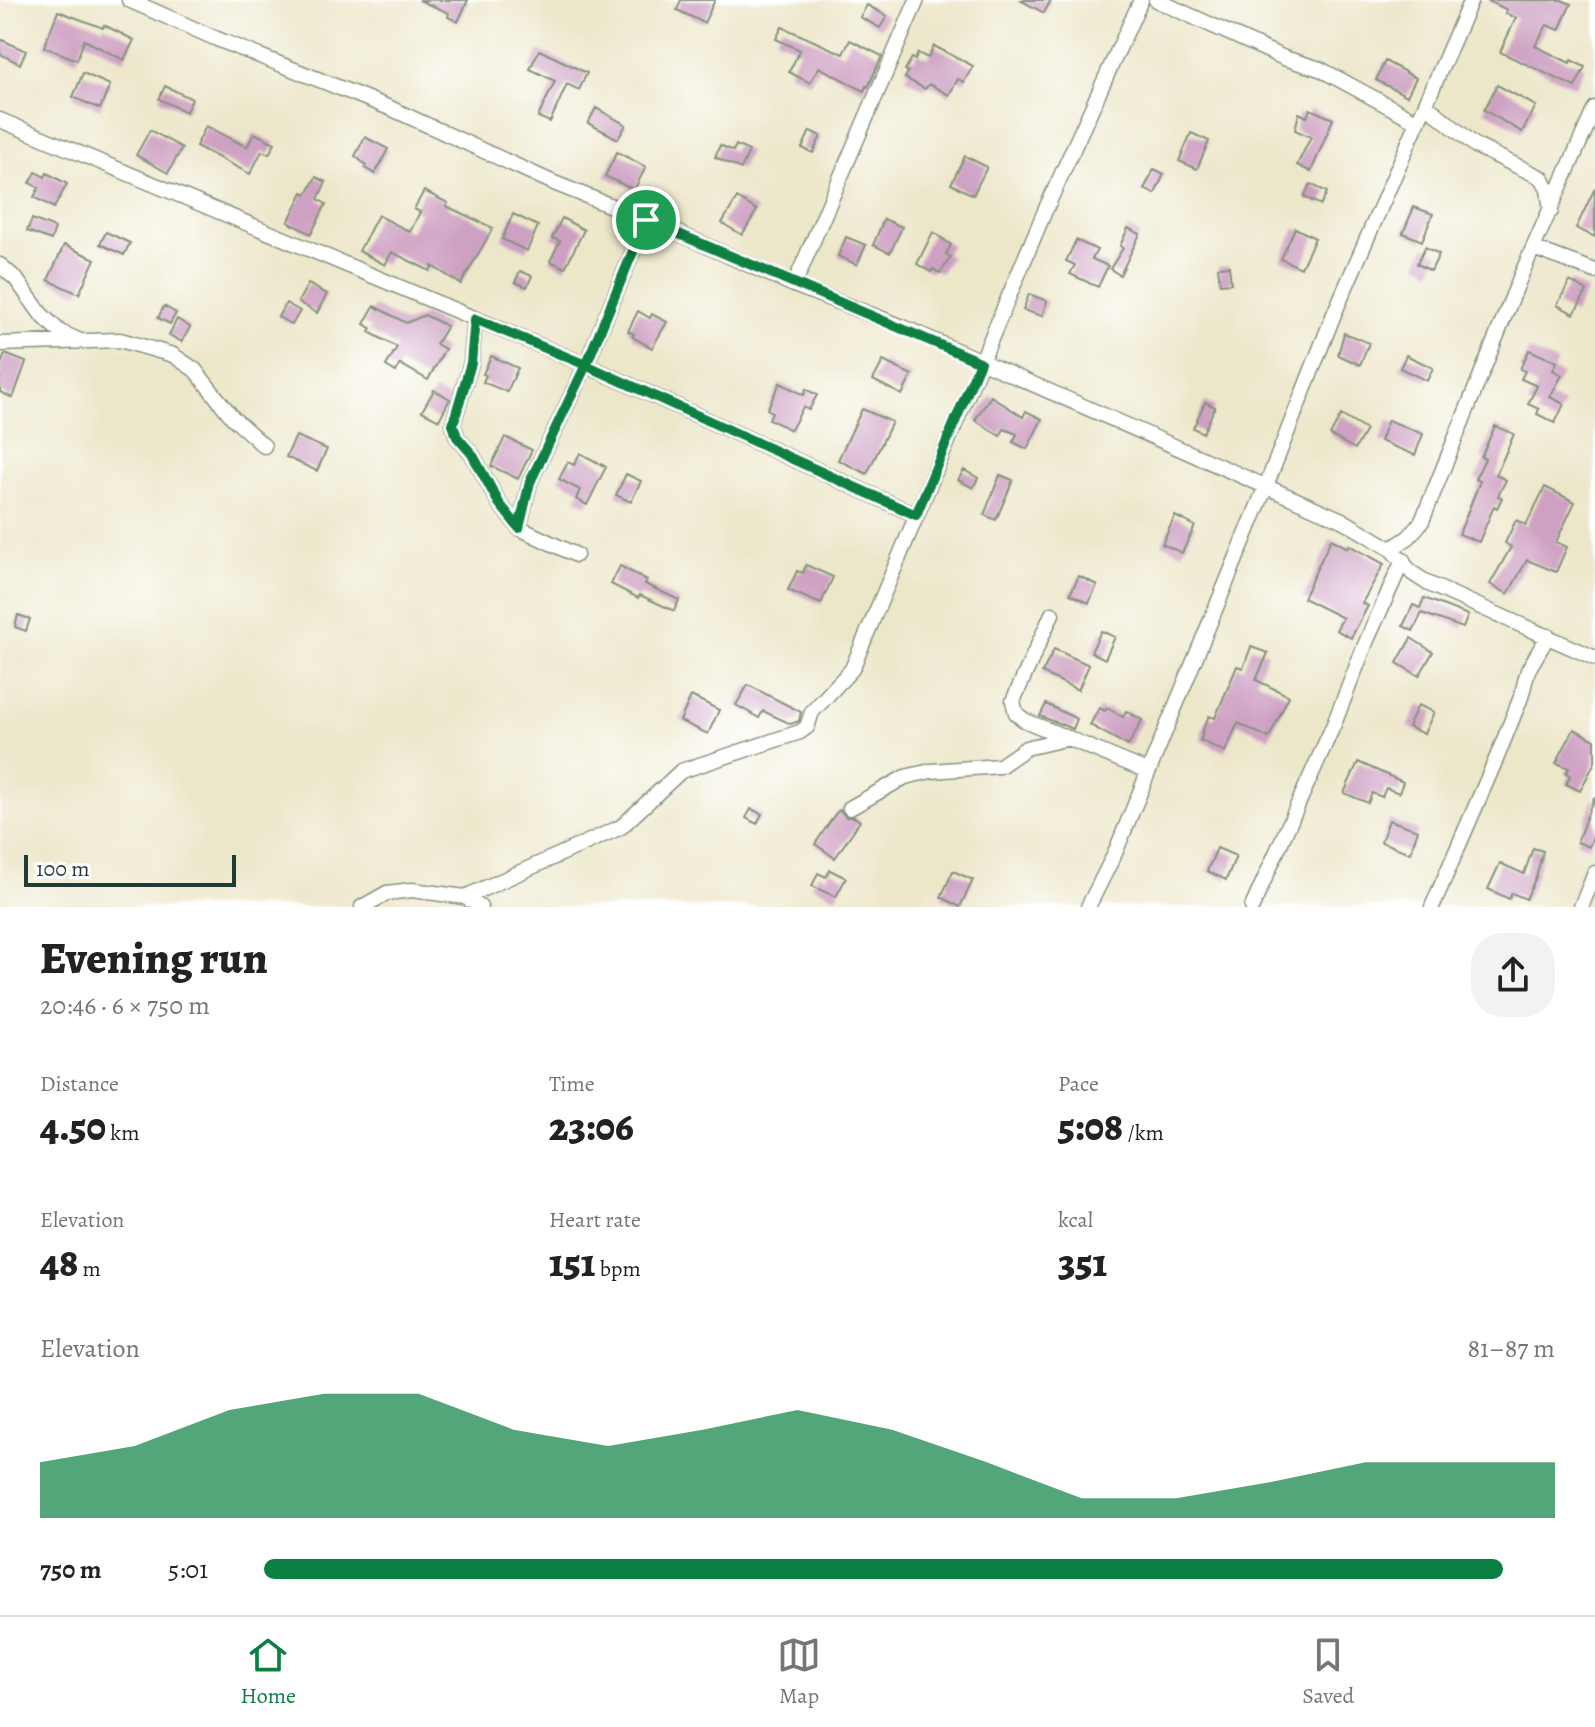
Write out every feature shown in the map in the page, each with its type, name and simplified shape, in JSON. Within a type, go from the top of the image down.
[{"type":"street","points":[[129,0],[153,5],[554,183],[794,285],[903,327],[1342,520],[1391,549],[1412,573],[1429,584],[1595,658]]},
{"type":"street","points":[[794,285],[917,0]]},
{"type":"street","points":[[465,897],[621,827],[681,771],[800,732],[807,727],[812,712],[852,669],[1044,213],[1141,0]]},
{"type":"street","points":[[1156,0],[1284,58],[1320,69],[1418,122]]},
{"type":"street","points":[[1088,907],[1115,853],[1334,314],[1471,0]]},
{"type":"street","points":[[1426,105],[1476,146],[1542,178],[1548,189],[1551,211]]},
{"type":"street","points":[[1391,549],[1409,537],[1422,521],[1533,248],[1595,108]]},
{"type":"street","points":[[0,120],[586,365],[916,515]]},
{"type":"street","points":[[519,528],[530,482],[586,365],[646,220]]},
{"type":"street","points":[[1533,248],[1595,271]]},
{"type":"street","points":[[0,265],[16,279],[41,314],[60,332],[82,341]]},
{"type":"street","points":[[475,319],[471,363],[453,424],[457,437],[472,454],[499,503],[519,528],[576,555]]},
{"type":"street","points":[[0,344],[120,340],[173,355],[195,370],[233,418],[264,446]]},
{"type":"street","points":[[1254,906],[1403,560]]},
{"type":"street","points":[[1052,614],[1013,701],[1016,713],[1024,720],[1147,771]]},
{"type":"street","points":[[1432,907],[1497,757],[1521,697],[1528,670],[1548,636]]},
{"type":"street","points":[[850,808],[905,777],[931,771],[1000,766],[1026,748],[1069,738]]},
{"type":"street","points":[[1581,907],[1595,873]]},
{"type":"street","points":[[362,907],[387,893],[412,890],[465,897],[480,907]]},
{"type":"building","points":[[419,0],[468,0],[458,22],[448,17],[449,13]]},
{"type":"building","points":[[681,0],[715,0],[704,23],[677,10]]},
{"type":"building","points":[[1020,0],[1051,0],[1044,13]]},
{"type":"building","points":[[1487,0],[1562,0],[1571,4],[1559,30],[1547,25],[1535,46],[1585,67],[1575,87],[1500,52],[1516,18]]},
{"type":"building","points":[[867,5],[887,16],[880,28],[860,17]]},
{"type":"building","points":[[58,11],[103,28],[104,25],[134,40],[124,60],[84,40],[77,60],[44,47]]},
{"type":"building","points":[[782,27],[843,54],[850,40],[882,56],[868,87],[864,91],[819,67],[810,83],[789,72],[800,50],[776,39]]},
{"type":"building","points":[[0,39],[26,51],[20,64],[0,54]]},
{"type":"building","points":[[934,46],[973,66],[964,82],[958,79],[949,95],[929,84],[925,89],[905,78],[908,72],[905,70],[912,58],[915,60],[918,53],[928,58]]},
{"type":"building","points":[[539,50],[587,73],[579,90],[567,84],[550,122],[538,117],[555,81],[530,69]]},
{"type":"building","points":[[1385,61],[1416,78],[1407,96],[1376,80]]},
{"type":"building","points":[[83,73],[110,85],[100,109],[73,97]]},
{"type":"building","points":[[1497,85],[1536,106],[1522,132],[1484,110]]},
{"type":"building","points":[[165,86],[192,99],[186,112],[159,99]]},
{"type":"building","points":[[596,108],[626,125],[618,139],[588,123]]},
{"type":"building","points":[[1310,109],[1333,119],[1311,172],[1297,165],[1311,137],[1295,130],[1299,113],[1307,117]]},
{"type":"building","points":[[206,126],[247,147],[254,133],[275,143],[269,154],[262,151],[250,174],[196,146]]},
{"type":"building","points":[[150,130],[182,148],[168,173],[136,155]]},
{"type":"building","points":[[810,131],[821,136],[813,153],[802,148]]},
{"type":"building","points":[[1191,133],[1209,141],[1197,169],[1179,161]]},
{"type":"building","points":[[365,137],[388,149],[375,174],[355,156]]},
{"type":"building","points":[[720,145],[733,151],[736,145],[749,151],[741,169],[715,157]]},
{"type":"building","points":[[617,152],[646,167],[634,190],[605,176]]},
{"type":"building","points":[[965,156],[987,167],[973,195],[951,184]]},
{"type":"building","points":[[1154,169],[1164,174],[1155,194],[1144,189]]},
{"type":"building","points":[[36,172],[45,177],[47,173],[67,184],[54,208],[34,197],[39,188],[30,183]]},
{"type":"building","points":[[316,177],[326,182],[318,199],[326,204],[311,234],[288,222],[303,192],[307,194]]},
{"type":"building","points":[[1310,184],[1327,192],[1321,205],[1304,197]]},
{"type":"building","points":[[1595,188],[1595,237],[1576,228]]},
{"type":"building","points":[[424,191],[448,203],[446,206],[493,228],[461,284],[432,266],[430,271],[392,252],[385,265],[359,251],[378,215],[410,232],[420,212],[414,209]]},
{"type":"building","points":[[737,198],[757,210],[742,235],[722,223]]},
{"type":"building","points":[[1414,207],[1433,214],[1422,241],[1403,233]]},
{"type":"building","points":[[513,214],[538,226],[527,251],[502,239]]},
{"type":"building","points":[[562,218],[584,230],[565,268],[550,261],[560,241],[552,238]]},
{"type":"building","points":[[32,219],[55,228],[51,240],[27,231]]},
{"type":"building","points":[[884,219],[902,227],[890,253],[873,245]]},
{"type":"building","points":[[1128,228],[1140,234],[1120,275],[1110,269],[1123,248],[1120,246]]},
{"type":"building","points":[[1295,228],[1315,238],[1301,268],[1281,259]]},
{"type":"building","points":[[106,232],[130,243],[124,255],[100,244]]},
{"type":"building","points":[[933,232],[951,245],[946,254],[951,257],[940,273],[917,264]]},
{"type":"building","points":[[846,237],[866,245],[857,265],[838,256]]},
{"type":"building","points":[[1076,240],[1097,250],[1092,259],[1108,266],[1098,287],[1070,274],[1075,265],[1066,261]]},
{"type":"building","points":[[64,245],[95,259],[79,294],[48,280]]},
{"type":"building","points":[[1425,247],[1439,254],[1431,271],[1417,264]]},
{"type":"building","points":[[1229,266],[1231,283],[1220,284],[1218,267]]},
{"type":"building","points":[[520,271],[532,276],[527,287],[515,282]]},
{"type":"building","points":[[1570,281],[1587,291],[1574,314],[1557,305]]},
{"type":"building","points":[[308,284],[327,294],[317,313],[298,302]]},
{"type":"building","points":[[1029,294],[1047,301],[1042,316],[1023,310]]},
{"type":"building","points":[[286,303],[300,311],[292,325],[278,317]]},
{"type":"building","points":[[164,306],[176,313],[170,324],[158,318]]},
{"type":"building","points":[[374,306],[406,323],[425,315],[447,326],[436,344],[445,349],[428,380],[400,364],[396,372],[386,366],[397,347],[369,332],[371,328],[364,324]]},
{"type":"building","points":[[638,311],[667,322],[652,348],[632,337],[634,334],[628,331]]},
{"type":"building","points":[[177,319],[190,327],[182,342],[169,335]]},
{"type":"building","points":[[1344,333],[1369,343],[1360,365],[1338,355]]},
{"type":"building","points":[[1529,350],[1557,362],[1553,370],[1562,375],[1550,397],[1564,404],[1555,423],[1537,414],[1539,409],[1528,404],[1537,386],[1521,379],[1525,371],[1520,369]]},
{"type":"building","points":[[5,354],[26,362],[13,398],[0,392],[0,367]]},
{"type":"building","points":[[1406,355],[1433,368],[1427,381],[1400,368]]},
{"type":"building","points":[[491,356],[518,368],[507,392],[483,382]]},
{"type":"building","points":[[883,361],[912,375],[902,395],[873,380]]},
{"type":"building","points":[[780,383],[804,395],[806,389],[817,395],[809,410],[803,407],[791,430],[769,419],[772,412],[767,409]]},
{"type":"building","points":[[434,390],[450,399],[439,420],[422,411]]},
{"type":"building","points":[[991,396],[1023,417],[1026,411],[1042,419],[1027,449],[1013,442],[1017,434],[1004,429],[1000,436],[975,420]]},
{"type":"building","points":[[1205,402],[1215,407],[1203,433],[1193,428]]},
{"type":"building","points":[[862,409],[892,422],[867,474],[838,460]]},
{"type":"building","points":[[1341,415],[1366,430],[1355,449],[1330,435]]},
{"type":"building","points":[[1388,420],[1423,434],[1415,455],[1380,441]]},
{"type":"building","points":[[1495,426],[1514,434],[1496,475],[1506,480],[1498,496],[1502,498],[1497,508],[1494,506],[1479,542],[1459,534],[1480,481],[1475,479],[1485,459],[1481,457]]},
{"type":"building","points":[[296,436],[327,449],[317,471],[286,457]]},
{"type":"building","points":[[505,437],[532,450],[518,479],[491,466]]},
{"type":"building","points":[[580,453],[606,467],[587,505],[576,499],[580,490],[559,479],[568,462],[574,465]]},
{"type":"building","points":[[964,470],[978,478],[973,488],[958,480]]},
{"type":"building","points":[[626,474],[641,481],[631,502],[616,495]]},
{"type":"building","points":[[1000,475],[1013,480],[996,520],[984,515]]},
{"type":"building","points":[[1545,487],[1575,502],[1556,542],[1567,547],[1556,572],[1527,560],[1508,594],[1490,584],[1511,547],[1505,543],[1516,520],[1526,525]]},
{"type":"building","points":[[1175,516],[1195,526],[1182,553],[1162,544]]},
{"type":"building","points":[[1331,539],[1384,564],[1362,603],[1368,606],[1351,638],[1336,630],[1343,618],[1303,598]]},
{"type":"building","points":[[806,565],[833,577],[821,604],[788,590],[797,571],[803,573]]},
{"type":"building","points":[[620,566],[647,580],[645,584],[679,600],[674,611],[611,584]]},
{"type":"building","points":[[1079,576],[1097,585],[1089,603],[1070,594]]},
{"type":"building","points":[[1424,598],[1468,615],[1463,628],[1422,613],[1413,631],[1403,626],[1413,605],[1420,608]]},
{"type":"building","points":[[18,615],[30,619],[26,631],[15,627]]},
{"type":"building","points":[[1101,631],[1115,637],[1105,659],[1091,652]]},
{"type":"building","points":[[1411,638],[1433,652],[1419,676],[1397,663]]},
{"type":"building","points":[[1251,647],[1268,653],[1256,680],[1289,696],[1269,738],[1238,723],[1225,752],[1200,740],[1201,733],[1209,716],[1215,718],[1237,666],[1243,668]]},
{"type":"building","points":[[1054,649],[1089,665],[1078,690],[1042,673]]},
{"type":"building","points":[[748,685],[801,712],[799,721],[791,724],[763,711],[759,718],[736,705]]},
{"type":"building","points":[[691,696],[719,710],[708,734],[680,721]]},
{"type":"building","points":[[1046,704],[1077,719],[1073,729],[1040,716]]},
{"type":"building","points":[[1418,705],[1434,712],[1424,734],[1408,727]]},
{"type":"building","points":[[1099,708],[1105,711],[1107,708],[1123,717],[1126,711],[1142,720],[1128,746],[1090,725]]},
{"type":"building","points":[[1574,729],[1595,740],[1595,762],[1580,791],[1566,784],[1570,776],[1566,773],[1569,768],[1556,763]]},
{"type":"building","points":[[1358,762],[1403,782],[1399,793],[1386,788],[1382,797],[1372,793],[1368,803],[1344,793]]},
{"type":"building","points":[[1594,797],[1595,832],[1589,847],[1577,842]]},
{"type":"building","points":[[751,809],[762,814],[757,824],[746,818]]},
{"type":"building","points":[[840,810],[846,817],[860,821],[835,858],[815,844]]},
{"type":"building","points":[[1389,820],[1418,830],[1410,853],[1381,842]]},
{"type":"building","points":[[1217,848],[1236,856],[1226,880],[1207,871]]},
{"type":"building","points":[[1533,848],[1543,851],[1526,899],[1512,893],[1509,899],[1488,889],[1500,863],[1524,874]]},
{"type":"building","points":[[830,870],[846,878],[836,897],[812,886],[818,873],[826,877]]},
{"type":"building","points":[[953,871],[973,880],[960,907],[941,897]]},
{"type":"route","points":[[646,220],[586,365],[530,482],[519,528],[499,503],[472,454],[457,437],[453,424],[471,363],[475,319],[586,365],[916,515],[980,362],[646,220]]}]
